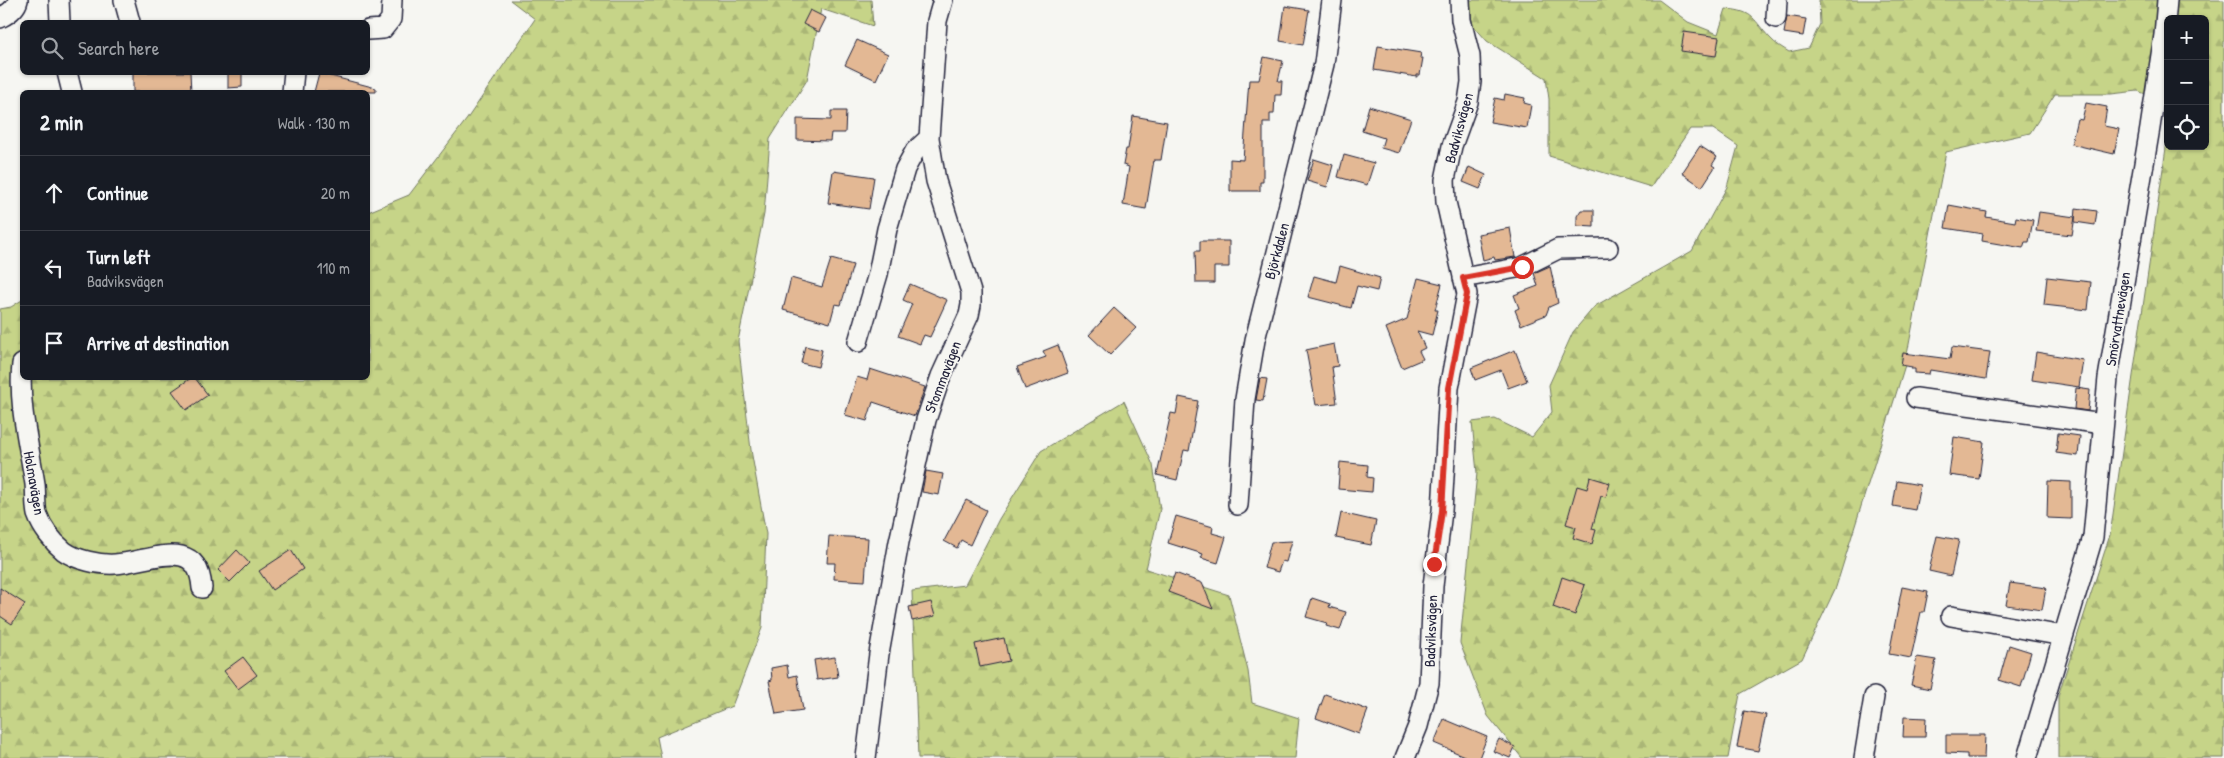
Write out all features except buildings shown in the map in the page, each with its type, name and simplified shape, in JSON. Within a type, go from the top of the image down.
[{"type":"street","points":[[0,18],[8,14],[17,4],[18,0]]},
{"type":"street","points":[[59,0],[60,20]]},
{"type":"street","points":[[124,0],[129,20]]},
{"type":"street","points":[[370,30],[383,29],[391,19],[392,0]]},
{"type":"street","name":"Stommavägen","points":[[866,758],[880,647],[899,542],[926,420],[941,376],[969,316],[971,305],[971,292],[936,181],[929,138],[937,21],[943,0]]},
{"type":"street","name":"Björkdalen","points":[[1238,505],[1245,399],[1255,340],[1324,64],[1332,0]]},
{"type":"street","name":"Badviksvägen","points":[[1405,758],[1418,726],[1429,683],[1433,586],[1442,511],[1449,388],[1467,294],[1446,202],[1445,180],[1452,146],[1468,102],[1471,82],[1470,56],[1461,20],[1460,0]]},
{"type":"street","name":"Smörvattnevägen","points":[[2027,758],[2093,537],[2108,378],[2162,44],[2167,0]]},
{"type":"street","points":[[68,75],[72,90]]},
{"type":"street","points":[[292,90],[294,75]]},
{"type":"street","points":[[858,342],[878,274],[886,229],[905,169],[915,151],[929,138]]},
{"type":"street","points":[[1463,278],[1522,267],[1558,249],[1608,248]]},
{"type":"street","name":"Holmavägen","points":[[21,380],[27,442],[35,485],[37,514],[47,533],[65,552],[89,561],[112,565],[143,561],[164,555],[189,558],[198,567],[202,588]]},
{"type":"street","points":[[1916,398],[2103,424]]},
{"type":"street","points":[[1951,616],[2063,636]]},
{"type":"street","points":[[1864,758],[1874,697]]},
{"type":"green space","points":[[510,0],[871,0],[873,26],[821,9],[807,80],[770,139],[764,214],[738,341],[751,450],[766,534],[762,628],[732,706],[657,737],[661,758],[0,758],[0,309],[11,307],[20,301],[20,380],[370,380],[370,211],[409,195],[467,119],[535,19]]},
{"type":"green space","points":[[1470,0],[1659,0],[1688,22],[1718,34],[1726,9],[1748,14],[1772,40],[1789,52],[1809,48],[1820,24],[1819,0],[2224,0],[2224,758],[2058,758],[2058,696],[2110,535],[2166,150],[2209,150],[2209,15],[2164,15],[2164,101],[2138,91],[2111,94],[2055,94],[2030,133],[1946,152],[1905,365],[1836,587],[1802,659],[1740,694],[1728,758],[1522,758],[1488,716],[1460,643],[1477,473],[1472,422],[1495,419],[1532,437],[1552,412],[1549,385],[1573,332],[1595,306],[1692,251],[1727,187],[1738,146],[1713,129],[1690,129],[1651,187],[1549,156],[1549,99],[1546,78],[1487,41],[1472,24]]},
{"type":"green space","points":[[1124,401],[1153,465],[1160,509],[1146,569],[1229,595],[1248,671],[1252,703],[1299,718],[1295,758],[918,758],[912,591],[965,585],[999,519],[1041,451]]},
{"type":"route","points":[[1434,564],[1442,511],[1449,388],[1467,294],[1463,278],[1522,267]]}]
